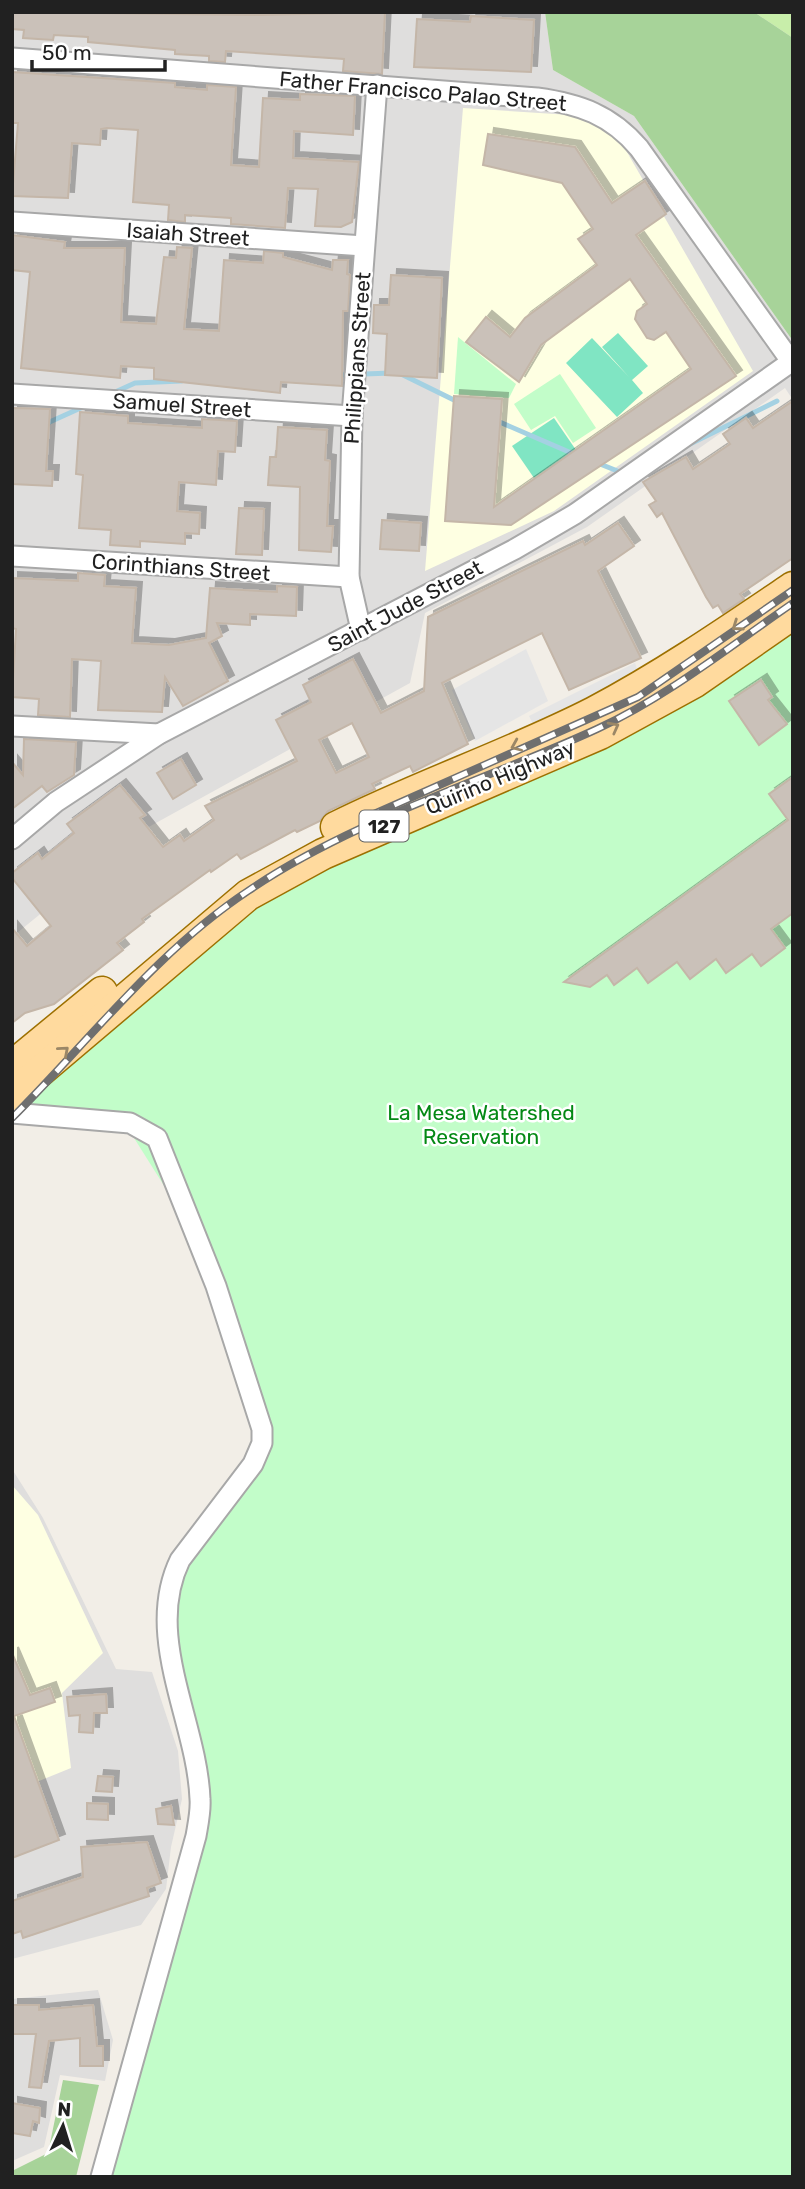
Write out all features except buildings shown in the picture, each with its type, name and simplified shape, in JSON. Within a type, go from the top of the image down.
[{"type":"main road","name":"Quirino Highway","points":[[12,1066],[247,876],[386,802],[591,713],[682,663],[793,587]]},
{"type":"main road","name":"Quirino Highway","points":[[12,1096],[248,895],[323,854],[600,734],[695,682],[793,614]]},
{"type":"street","name":"Father Francisco Palao Street","points":[[12,58],[568,102],[600,113],[622,128],[792,363]]},
{"type":"street","name":"Philippians Street","points":[[361,631],[349,577],[352,416],[377,85]]},
{"type":"street","name":"Isaiah Street","points":[[12,222],[365,246]]},
{"type":"street","name":"Saint Jude Street","points":[[12,839],[56,802],[159,734],[361,631],[575,514],[792,363]]},
{"type":"street","name":"Samuel Street","points":[[12,394],[352,416]]},
{"type":"street","name":"Corinthians Street","points":[[12,556],[349,577]]},
{"type":"street","points":[[12,726],[159,734]]},
{"type":"street","points":[[12,1112],[130,1123],[156,1138],[216,1286],[262,1429],[260,1454],[180,1560],[173,1575],[166,1625],[199,1790],[198,1825],[101,2177]]},
{"type":"shaded area","points":[[12,12],[545,12],[553,70],[634,116],[793,341],[793,400],[785,388],[587,527],[425,613],[410,683],[145,829],[12,937]]},
{"type":"shaded area","points":[[463,108],[586,116],[616,133],[753,371],[554,511],[425,571]]},
{"type":"shaded area","points":[[526,649],[548,701],[475,741],[452,690]]},
{"type":"shaded area","points":[[635,663],[640,677],[535,728],[529,716]]},
{"type":"shaded area","points":[[12,1469],[43,1518],[116,1669],[152,1672],[178,1751],[182,1799],[171,1847],[166,1889],[141,1925],[12,1959]]},
{"type":"shaded area","points":[[12,1485],[38,1515],[103,1653],[62,1693],[71,1768],[12,1792]]},
{"type":"shaded area","points":[[98,1990],[113,2040],[105,2081],[60,2075],[44,2147],[12,2161],[12,1999]]},
{"type":"green space","points":[[545,12],[754,12],[793,38],[793,341],[634,116],[553,70]]},
{"type":"green space","points":[[754,12],[793,12],[793,38]]},
{"type":"green space","points":[[618,333],[648,366],[632,380],[643,393],[617,417],[566,363],[592,338],[629,377],[602,347]]},
{"type":"green space","points":[[458,337],[516,384],[509,398],[454,394]]},
{"type":"green space","points":[[560,374],[596,428],[573,443],[555,416],[531,430],[514,404]]},
{"type":"green space","points":[[554,418],[576,450],[534,478],[512,446]]},
{"type":"green space","name":"La Mesa Watershed Reservation","points":[[793,614],[793,2177],[109,2177],[143,2044],[185,1912],[195,1773],[169,1652],[172,1580],[256,1441],[247,1393],[183,1216],[119,1114],[12,1111],[226,913]]},
{"type":"green space","points":[[63,2080],[99,2085],[76,2177],[12,2177],[12,2171],[48,2153]]},
{"type":"waterway","points":[[338,375],[391,373]]},
{"type":"waterway","points":[[401,374],[458,402]]},
{"type":"waterway","points":[[113,393],[135,383],[181,381]]},
{"type":"waterway","points":[[688,445],[777,401]]},
{"type":"waterway","points":[[43,425],[85,406]]},
{"type":"waterway","points":[[495,420],[576,455]]},
{"type":"waterway","points":[[595,462],[625,474]]},
{"type":"railway","points":[[365,818],[638,697],[793,590]]},
{"type":"railway","points":[[12,1118],[153,969],[183,941],[248,891],[331,843],[375,822],[623,716],[698,670],[793,603]]}]
